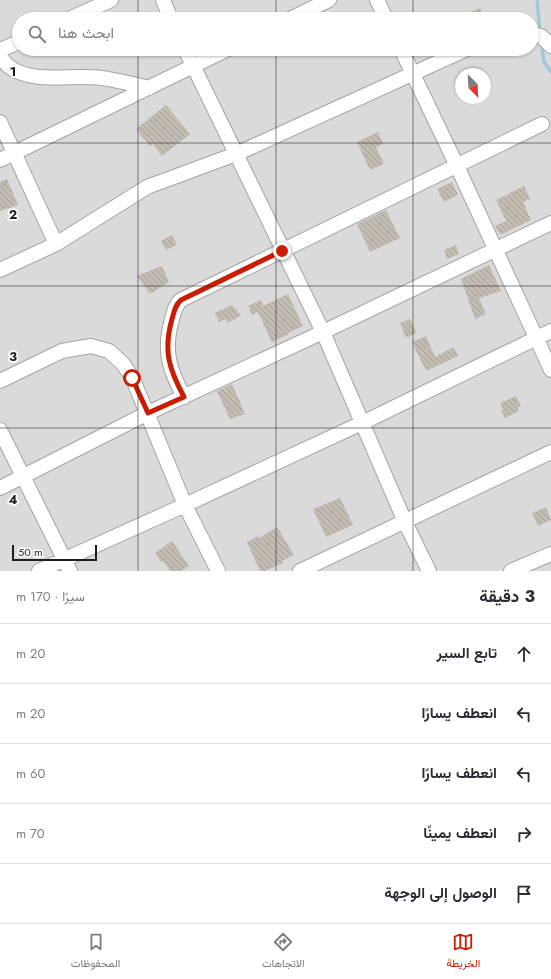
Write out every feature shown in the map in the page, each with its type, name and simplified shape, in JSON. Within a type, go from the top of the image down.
[{"type":"street","points":[[84,12],[111,0]]},
{"type":"street","points":[[163,0],[168,12]]},
{"type":"street","points":[[304,12],[329,0]]},
{"type":"street","points":[[377,0],[383,12]]},
{"type":"street","points":[[539,36],[551,46]]},
{"type":"street","points":[[0,50],[12,45]]},
{"type":"street","points":[[188,56],[322,332],[405,522],[429,571]]},
{"type":"street","points":[[0,160],[214,56]]},
{"type":"street","points":[[404,56],[457,166],[551,370]]},
{"type":"street","points":[[0,270],[56,244],[147,187],[236,154],[452,56]]},
{"type":"street","points":[[0,57],[9,66],[25,75],[39,78],[101,78],[149,88]]},
{"type":"street","points":[[0,122],[56,244]]},
{"type":"street","points":[[184,397],[175,380],[169,360],[168,335],[177,304],[181,300],[542,124]]},
{"type":"street","points":[[0,488],[148,413],[551,223]]},
{"type":"street","points":[[39,571],[67,565],[185,505],[362,423],[551,331]]},
{"type":"street","points":[[0,381],[62,351],[91,346],[109,351],[123,364],[132,378],[148,413],[185,505],[218,571]]},
{"type":"street","points":[[0,430],[67,565]]},
{"type":"street","points":[[300,571],[551,452]]},
{"type":"street","points":[[511,571],[551,554]]},
{"type":"shaded area","points":[[0,0],[551,0],[551,571],[0,571]]},
{"type":"building","points":[[480,8],[482,12],[471,12]]},
{"type":"building","points":[[166,105],[190,134],[162,156],[153,144],[150,146],[136,129]]},
{"type":"building","points":[[378,132],[383,144],[376,147],[384,164],[370,170],[357,142]]},
{"type":"building","points":[[7,179],[18,205],[0,211],[0,182]]},
{"type":"building","points":[[452,182],[458,195],[444,202],[437,189]]},
{"type":"building","points":[[524,186],[530,199],[523,202],[531,220],[500,235],[495,226],[506,221],[496,200]]},
{"type":"building","points":[[386,210],[400,238],[370,252],[357,224]]},
{"type":"building","points":[[172,235],[177,245],[166,250],[161,241]]},
{"type":"building","points":[[456,245],[459,254],[447,259],[444,250]]},
{"type":"building","points":[[489,265],[501,291],[479,298],[486,314],[475,319],[461,279]]},
{"type":"building","points":[[162,266],[169,282],[150,294],[137,276]]},
{"type":"building","points":[[288,294],[303,326],[272,342],[258,312],[252,315],[248,306],[261,300],[263,306]]},
{"type":"building","points":[[232,305],[241,315],[227,323],[226,319],[219,322],[215,313]]},
{"type":"building","points":[[410,319],[416,333],[406,338],[400,323]]},
{"type":"building","points":[[426,336],[435,357],[454,347],[458,356],[426,371],[412,342]]},
{"type":"building","points":[[232,384],[245,414],[230,419],[217,391]]},
{"type":"building","points":[[516,396],[521,406],[517,408],[519,411],[505,418],[501,410],[503,409],[500,403]]},
{"type":"building","points":[[340,498],[353,525],[326,537],[313,509]]},
{"type":"building","points":[[546,507],[551,520],[538,526],[532,513]]},
{"type":"building","points":[[277,527],[294,555],[282,561],[283,563],[265,571],[260,571],[247,542],[258,536],[259,538]]},
{"type":"building","points":[[172,541],[189,566],[181,571],[170,571],[155,553]]},
{"type":"waterway","points":[[537,0],[538,12]]},
{"type":"waterway","points":[[539,21],[540,32]]},
{"type":"waterway","points":[[541,42],[544,62],[551,72]]},
{"type":"route","points":[[132,378],[148,413],[184,397],[170,368],[169,360],[168,335],[177,304],[181,300],[282,251]]}]
